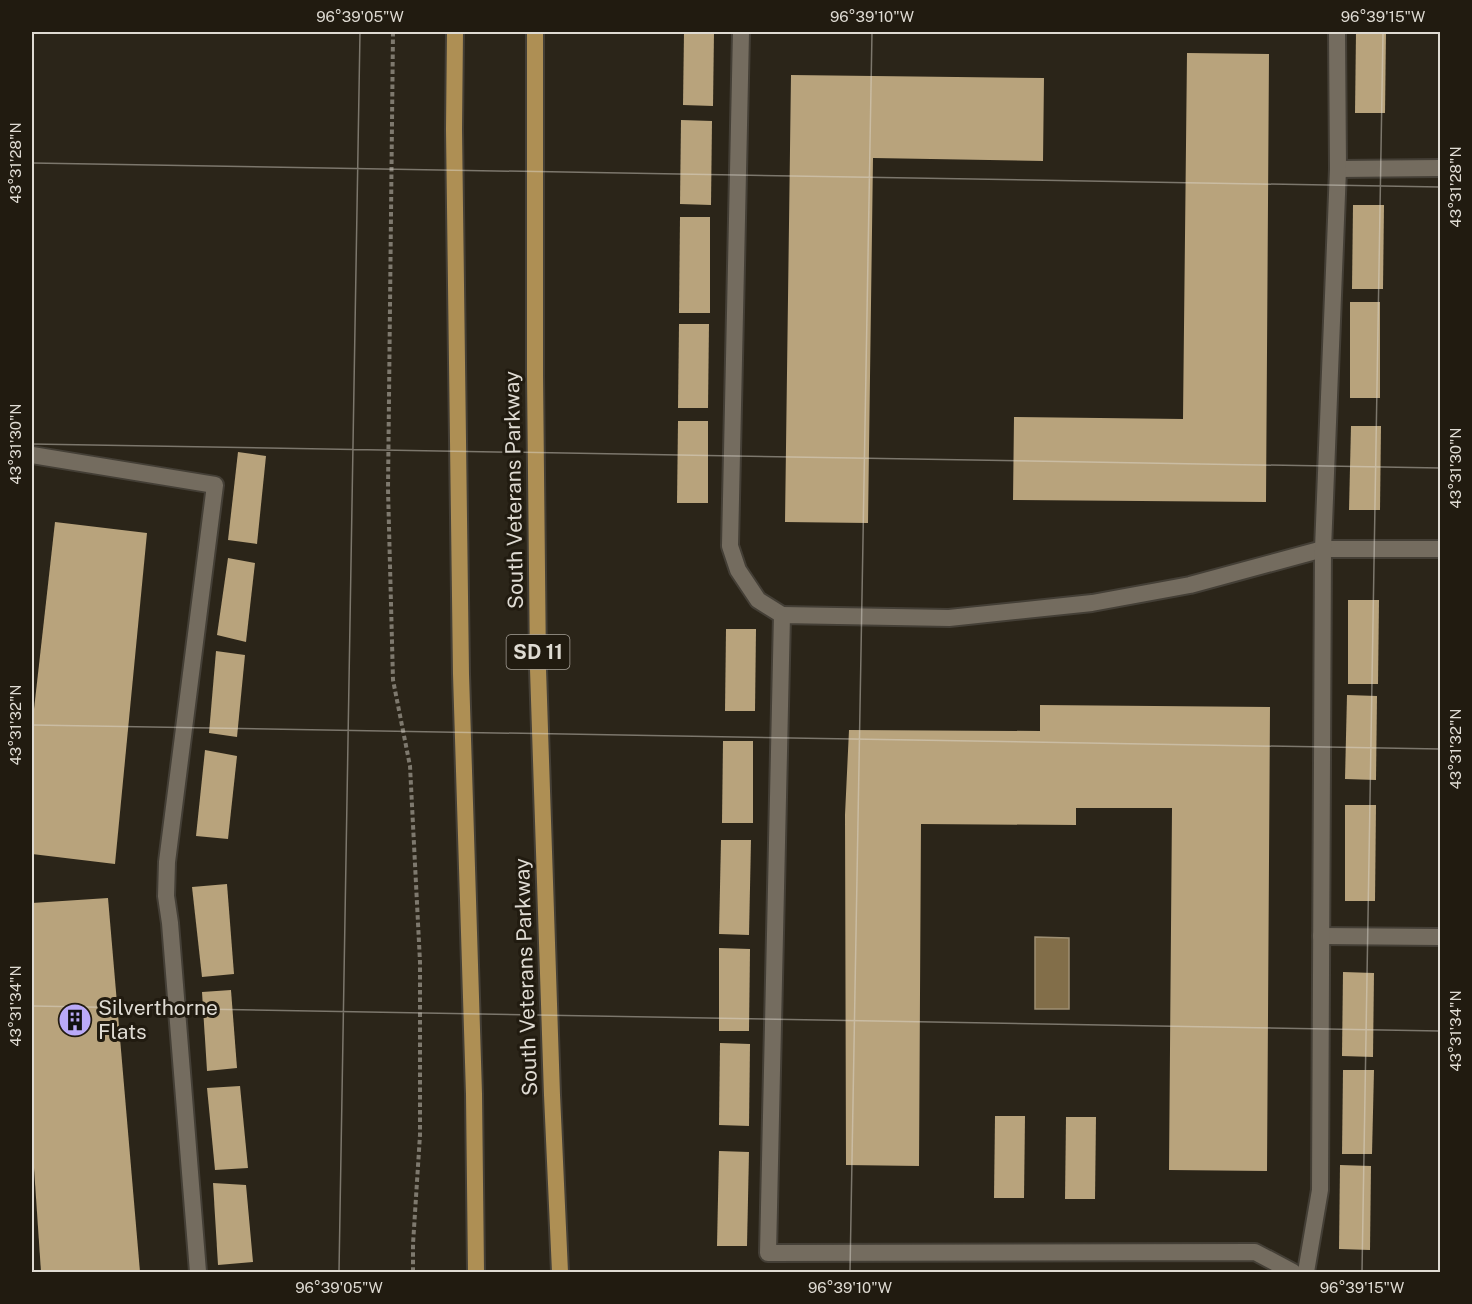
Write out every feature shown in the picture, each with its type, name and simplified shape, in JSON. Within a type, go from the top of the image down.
[{"type":"highway","points":[[455,32],[460,674],[474,1094],[476,1272]]},
{"type":"highway","name":"South Veterans Parkway","points":[[535,32],[538,669],[560,1272]]},
{"type":"lane","points":[[741,32],[730,546],[738,570],[758,600],[782,615],[950,618],[1092,603],[1190,585],[1323,549],[1440,549]]},
{"type":"lane","points":[[1306,1272],[1320,1190],[1323,549],[1338,169],[1337,32]]},
{"type":"lane","points":[[1338,169],[1440,168]]},
{"type":"lane","points":[[32,454],[214,485],[167,862],[166,896],[198,1272]]},
{"type":"lane","points":[[782,615],[768,1253],[1255,1252],[1293,1272]]},
{"type":"lane","points":[[1321,936],[1440,937]]},
{"type":"path","points":[[393,32],[388,489],[393,680],[410,766],[420,962],[420,1135],[412,1272]]},
{"type":"shaded area","points":[[1035,937],[1069,938],[1069,1009],[1035,1009]]},
{"type":"building","points":[[684,32],[714,32],[713,106],[683,105]]},
{"type":"building","points":[[1356,32],[1386,32],[1385,113],[1355,113]]},
{"type":"building","points":[[1187,53],[1269,54],[1266,502],[1013,500],[1014,417],[1183,419]]},
{"type":"building","points":[[791,75],[1044,78],[1043,161],[873,158],[868,523],[785,522]]},
{"type":"building","points":[[681,120],[712,121],[711,205],[680,204]]},
{"type":"building","points":[[1353,205],[1384,205],[1383,289],[1352,289]]},
{"type":"building","points":[[680,217],[710,217],[710,313],[679,313]]},
{"type":"building","points":[[1350,302],[1380,302],[1380,398],[1350,398]]},
{"type":"building","points":[[679,324],[709,324],[708,408],[678,408]]},
{"type":"building","points":[[678,421],[708,421],[708,503],[677,503]]},
{"type":"building","points":[[1351,426],[1381,426],[1380,510],[1349,510]]},
{"type":"building","points":[[238,452],[266,456],[257,544],[228,540]]},
{"type":"building","points":[[55,522],[147,533],[115,864],[32,854],[32,727]]},
{"type":"building","points":[[228,558],[255,563],[246,642],[217,635]]},
{"type":"building","points":[[1348,600],[1379,600],[1378,684],[1348,684]]},
{"type":"building","points":[[726,629],[756,629],[755,711],[725,711]]},
{"type":"building","points":[[216,651],[245,655],[237,737],[209,733]]},
{"type":"building","points":[[1347,695],[1377,696],[1376,780],[1345,779]]},
{"type":"building","points":[[1040,705],[1270,707],[1267,1171],[1169,1170],[1172,808],[1076,808],[1076,825],[921,824],[919,1166],[846,1165],[845,815],[849,730],[1040,731]]},
{"type":"building","points":[[723,741],[753,741],[753,823],[722,823]]},
{"type":"building","points":[[205,750],[237,756],[228,839],[196,836]]},
{"type":"building","points":[[1345,805],[1376,805],[1375,901],[1345,901]]},
{"type":"building","points":[[721,840],[751,840],[749,935],[719,934]]},
{"type":"building","points":[[227,884],[234,974],[202,977],[192,887]]},
{"type":"building","name":"Silverthorne Flats","points":[[108,898],[140,1272],[41,1272],[32,1138],[32,903]]},
{"type":"building","points":[[719,948],[750,949],[749,1031],[719,1031]]},
{"type":"building","points":[[1343,972],[1374,973],[1373,1057],[1342,1056]]},
{"type":"building","points":[[231,990],[237,1068],[207,1071],[202,992]]},
{"type":"building","points":[[720,1043],[750,1044],[749,1126],[719,1125]]},
{"type":"building","points":[[1343,1070],[1374,1070],[1372,1154],[1342,1154]]},
{"type":"building","points":[[240,1086],[248,1168],[215,1170],[207,1088]]},
{"type":"building","points":[[995,1116],[1025,1116],[1024,1198],[994,1198]]},
{"type":"building","points":[[1066,1117],[1096,1117],[1095,1199],[1065,1199]]},
{"type":"building","points":[[719,1151],[749,1152],[747,1246],[717,1246]]},
{"type":"building","points":[[1340,1165],[1371,1166],[1370,1250],[1339,1249]]},
{"type":"building","points":[[213,1183],[246,1185],[253,1262],[218,1265]]},
{"type":"place","name":"Silverthorne Flats","points":[[75,1020]]}]
